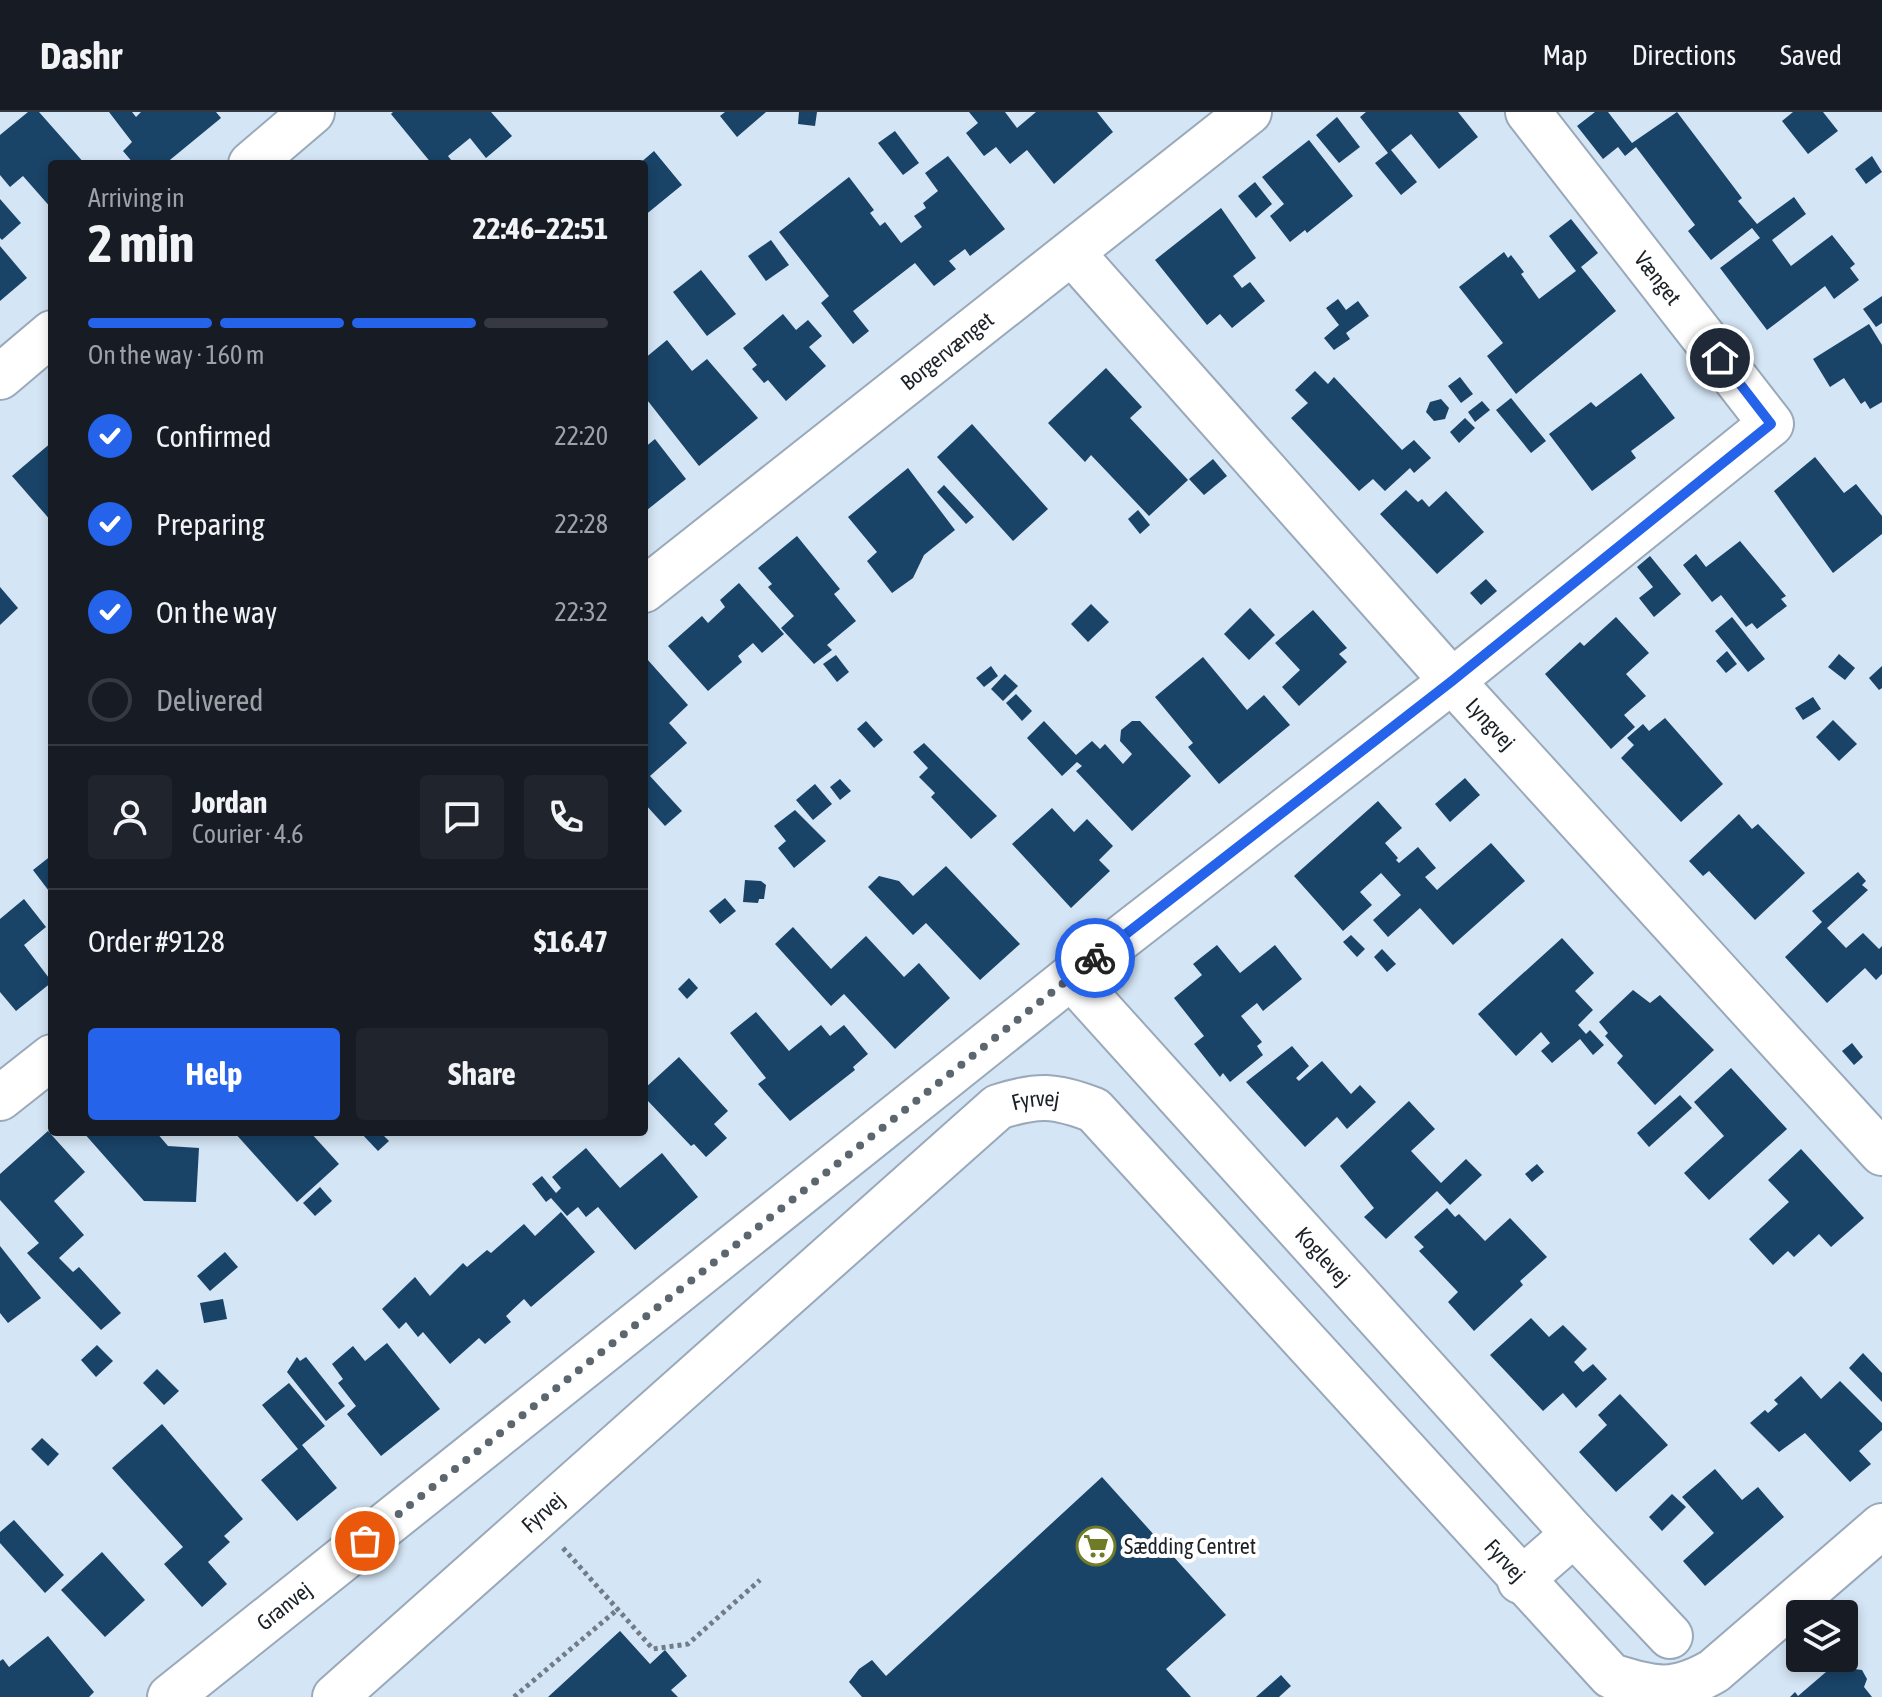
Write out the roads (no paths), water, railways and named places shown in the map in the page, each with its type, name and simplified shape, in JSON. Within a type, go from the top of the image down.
[{"type":"street","points":[[256,160],[312,112]]},
{"type":"street","name":"Borgervænget","points":[[648,587],[1072,253],[1201,126],[1249,112]]},
{"type":"street","name":"Vænget","points":[[1452,681],[1771,424],[1528,112]]},
{"type":"street","name":"Lyngvej","points":[[1072,253],[1452,681],[1882,1153]]},
{"type":"street","points":[[0,377],[48,336]]},
{"type":"street","name":"Granvej","points":[[170,1697],[1071,977],[1452,681]]},
{"type":"street","name":"Koglevej","points":[[1071,977],[1574,1534],[1670,1636]]},
{"type":"street","points":[[0,1098],[48,1060]]},
{"type":"street","name":"Fyrvej","points":[[335,1697],[998,1107],[1030,1097],[1063,1098],[1094,1110],[1520,1581],[1611,1676],[1659,1695],[1691,1685],[1714,1671],[1882,1526]]},
{"type":"street","points":[[1520,1581],[1574,1534]]},
{"type":"place","name":"Sædding Centret","points":[[1096,1546]]}]
